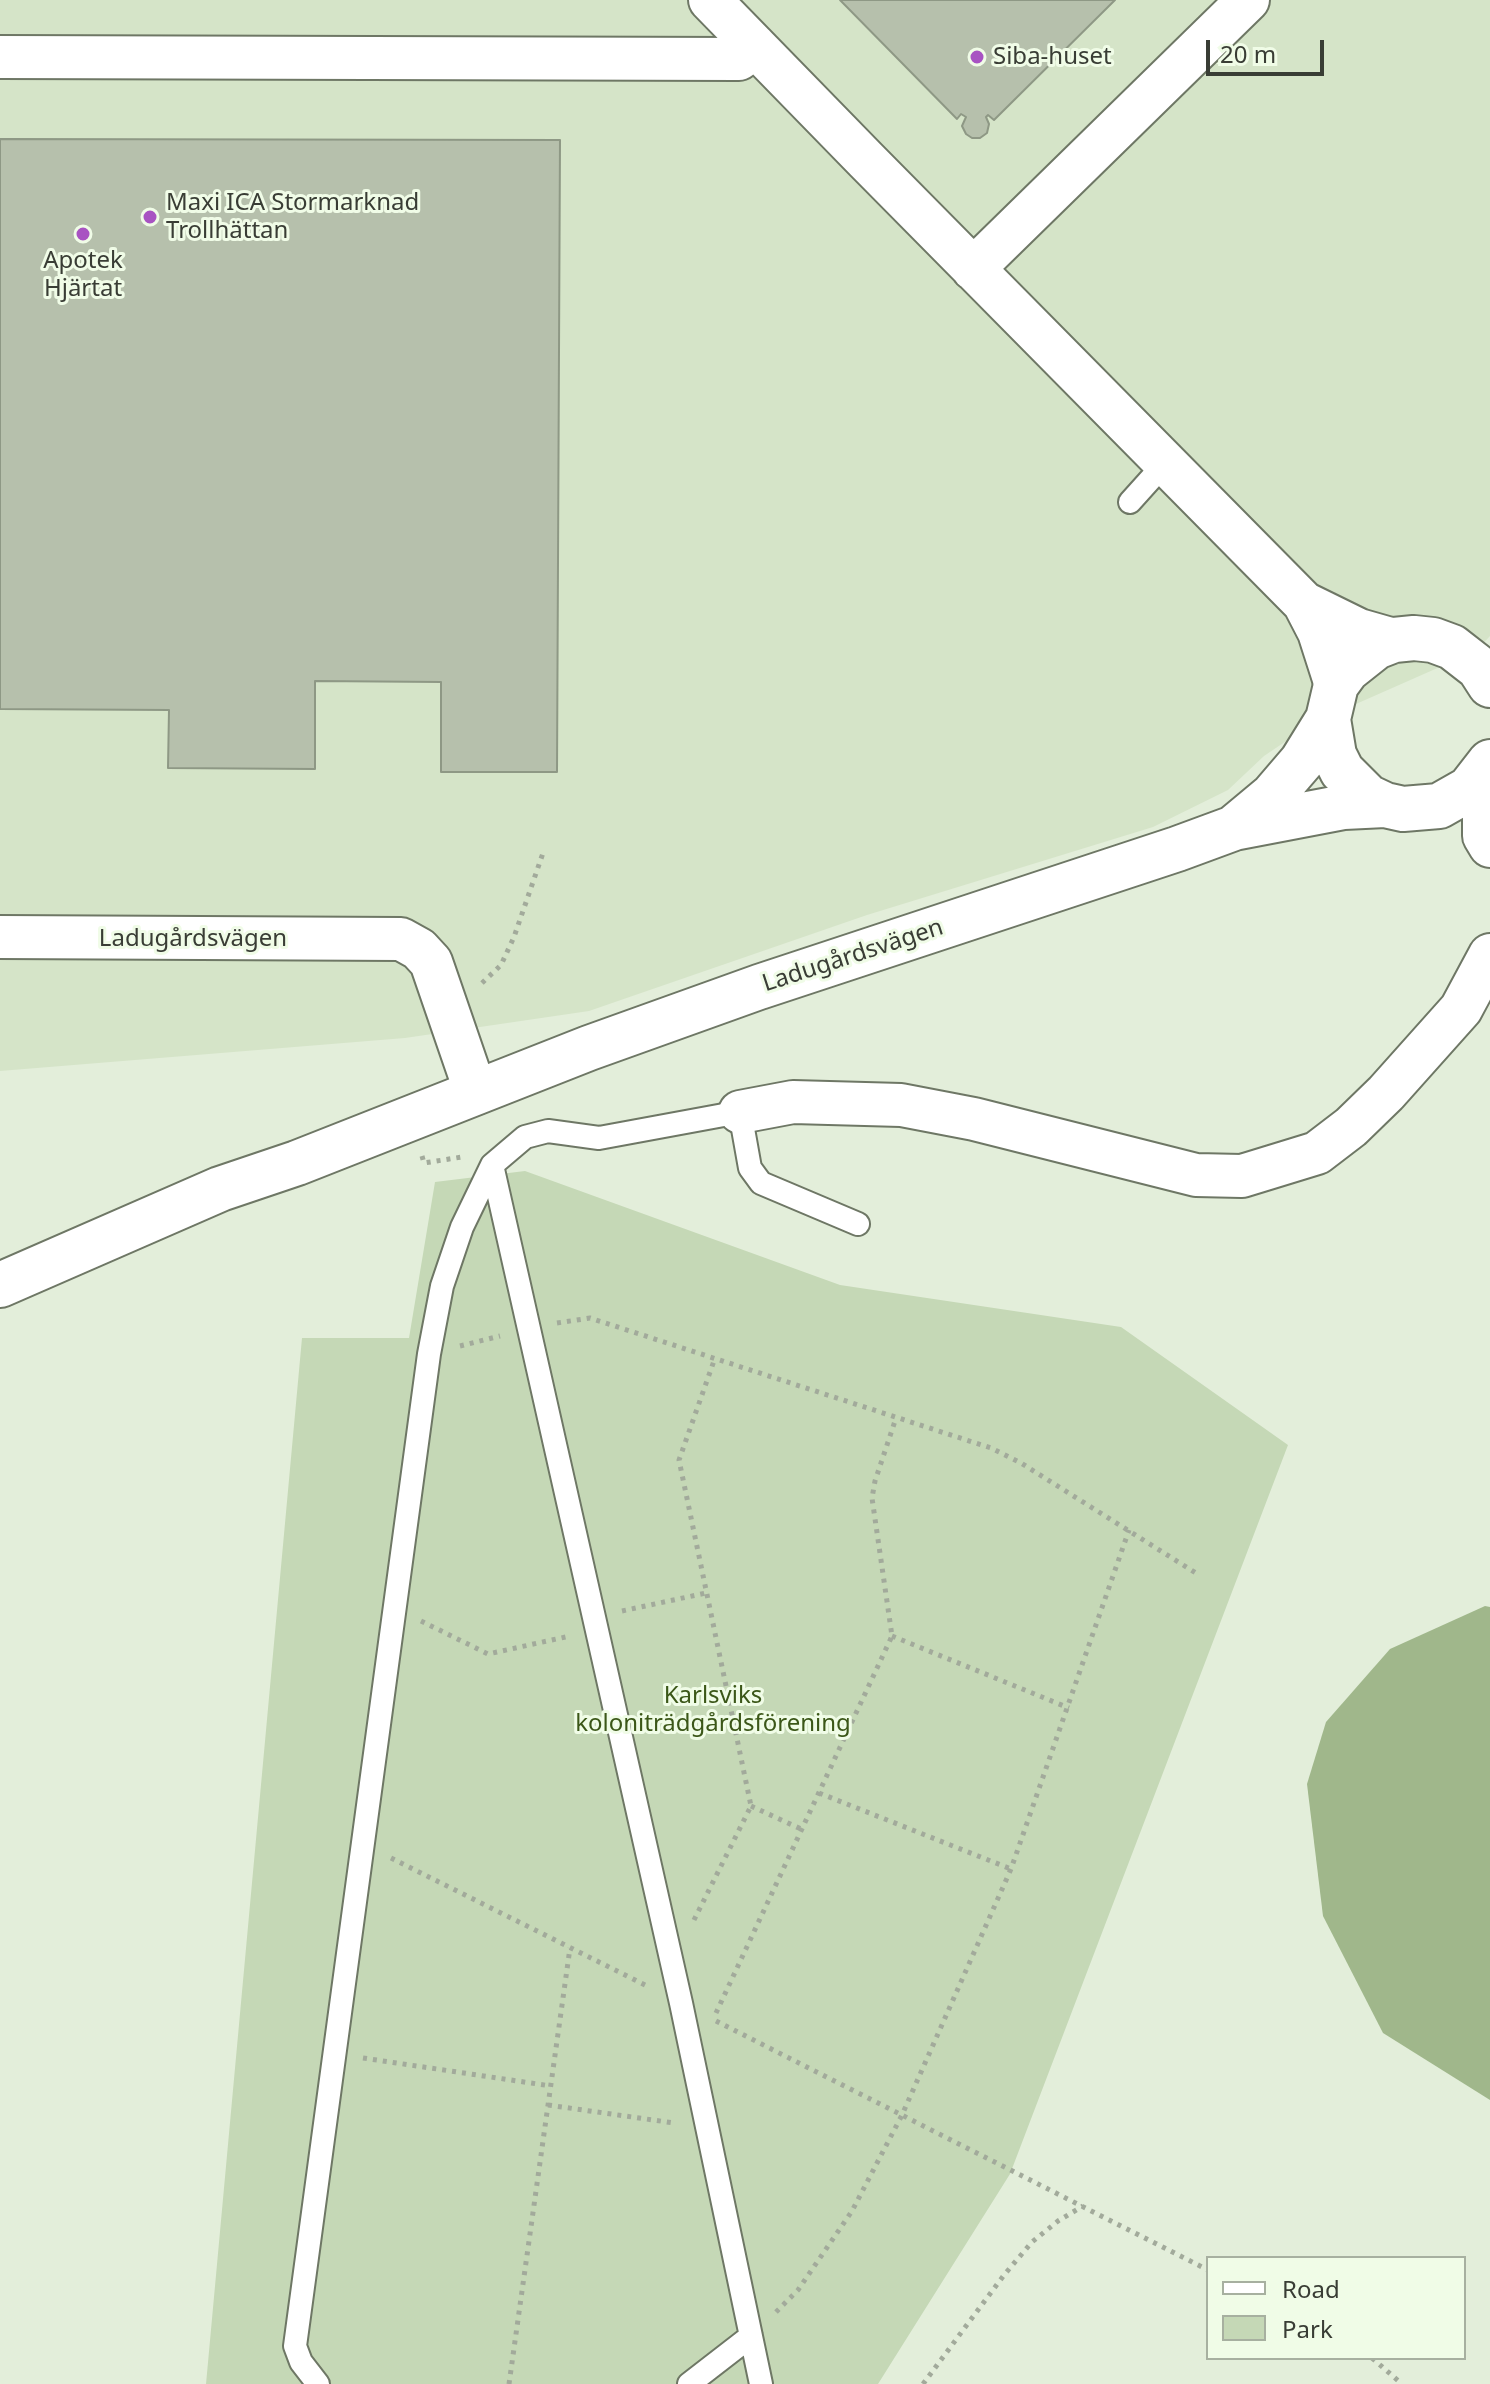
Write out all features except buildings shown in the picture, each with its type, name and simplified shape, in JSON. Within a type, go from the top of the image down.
[{"type":"street","points":[[710,0],[1304,603],[1319,632],[1332,702],[1334,755],[1342,771],[1368,797],[1456,820],[1487,841]]},
{"type":"street","points":[[973,269],[1248,0]]},
{"type":"street","points":[[0,57],[739,59],[755,46]]},
{"type":"street","points":[[1304,603],[1359,630],[1394,640],[1471,640],[1473,662],[1490,685]]},
{"type":"street","name":"Ladugårdsvägen","points":[[1234,828],[1272,796],[1292,773],[1347,670],[1376,647],[1394,640]]},
{"type":"street","points":[[1487,841],[1484,809],[1490,762]]},
{"type":"street","name":"Ladugårdsvägen","points":[[0,1285],[220,1189],[297,1163],[589,1048],[759,987],[1234,828],[1344,807],[1439,806],[1469,789],[1490,762]]},
{"type":"street","name":"Ladugårdsvägen","points":[[0,937],[401,939],[419,949],[431,962],[476,1093]]},
{"type":"street","points":[[740,1112],[793,1102],[901,1105],[974,1119],[1196,1175],[1242,1176],[1317,1153],[1351,1127],[1386,1093],[1461,1009],[1490,955]]},
{"type":"lane","points":[[1130,502],[1166,462]]},
{"type":"lane","points":[[318,2384],[301,2362],[295,2346],[429,1354],[442,1286],[462,1227],[492,1165],[525,1137],[548,1131],[599,1138],[740,1112],[750,1168],[761,1183],[858,1224]]},
{"type":"lane","points":[[492,1165],[681,2003],[761,2384]]},
{"type":"lane","points":[[689,2384],[751,2336]]},
{"type":"path","points":[[429,1354],[529,1329],[590,1318],[959,1436],[1021,1463],[1199,1575]]},
{"type":"path","points":[[672,1963],[751,1806],[679,1460],[715,1358]]},
{"type":"path","points":[[693,2065],[892,1636],[872,1498],[896,1418]]},
{"type":"path","points":[[751,2336],[798,2290],[822,2257],[852,2211],[902,2115],[1011,1869],[1129,1530]]},
{"type":"path","points":[[395,1609],[488,1654],[706,1593]]},
{"type":"path","points":[[892,1636],[1069,1708]]},
{"type":"path","points":[[818,1793],[1011,1869]]},
{"type":"path","points":[[751,1806],[801,1829]]},
{"type":"path","points":[[363,1844],[681,2003]]},
{"type":"path","points":[[509,2384],[570,1948]]},
{"type":"path","points":[[713,2019],[1206,2269]]},
{"type":"path","points":[[334,2054],[551,2086]]},
{"type":"path","points":[[548,2105],[707,2128]]},
{"type":"path","points":[[923,2384],[1032,2242],[1083,2206]]},
{"type":"path","points":[[1374,2360],[1402,2384]]},
{"type":"shaded area","points":[[0,0],[1490,0],[1490,636],[1476,651],[1313,723],[1264,756],[1228,790],[1153,827],[867,915],[589,1011],[405,1038],[0,1071]]},
{"type":"shaded area","points":[[1485,1606],[1490,1607],[1490,2100],[1383,2033],[1323,1916],[1307,1784],[1326,1722],[1390,1649]]},
{"type":"green space","name":"Karlsviks koloniträdgårdsförening","points":[[525,1171],[840,1285],[1121,1327],[1288,1445],[1010,2174],[878,2384],[206,2384],[302,1338],[409,1338],[435,1182]]},
{"type":"place","name":"Siba-huset","points":[[977,57]]},
{"type":"place","name":"Maxi ICA Stormarknad Trollhättan","points":[[150,217]]},
{"type":"place","name":"Apotek Hjärtat","points":[[83,234]]}]
